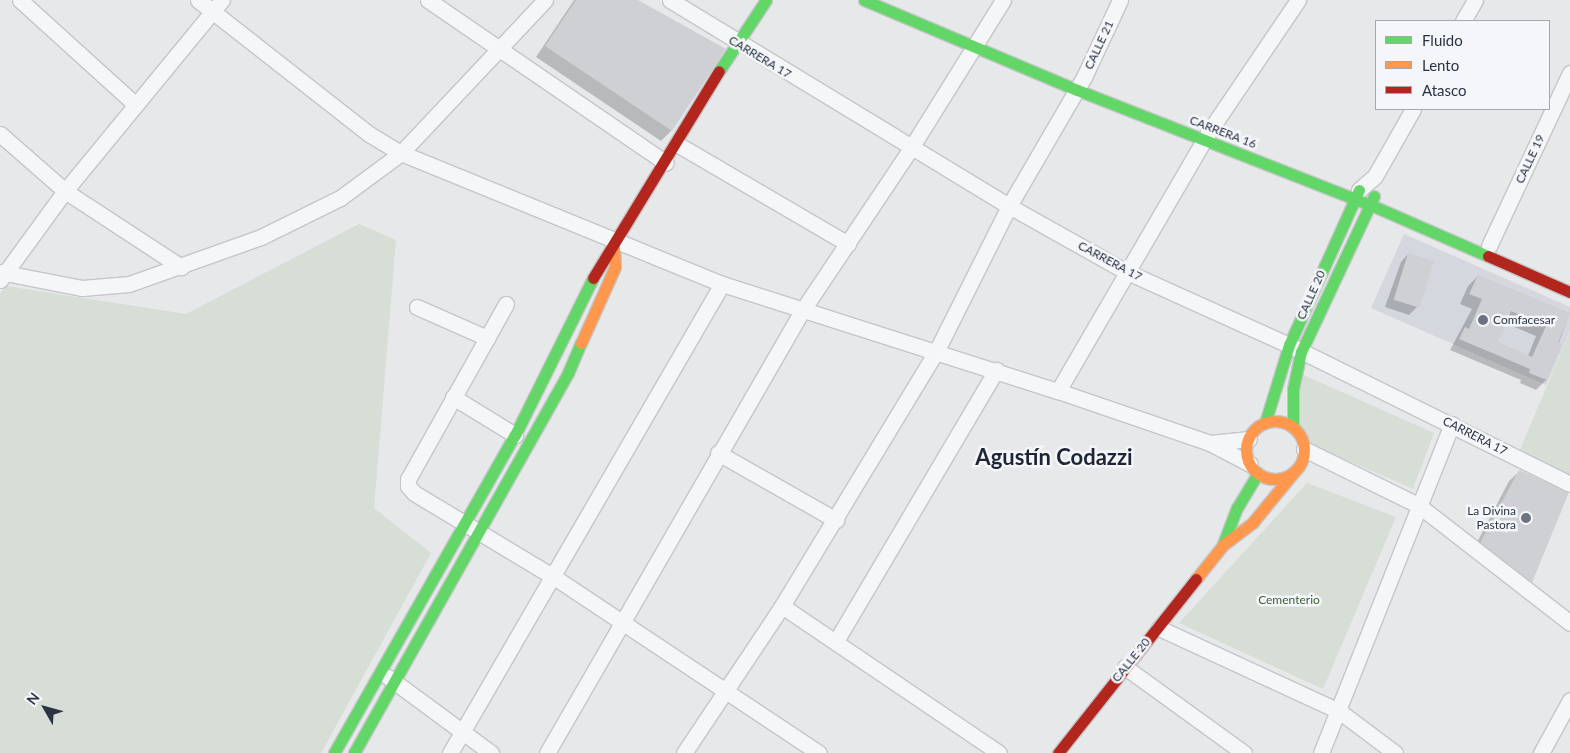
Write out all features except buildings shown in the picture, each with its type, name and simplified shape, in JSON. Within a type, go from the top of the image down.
[{"type":"street","points":[[20,0],[136,105]]},
{"type":"street","points":[[198,0],[369,134],[401,153],[616,244],[722,284],[802,311],[936,350],[1210,443],[1270,479],[1282,478],[1294,472],[1302,462],[1304,449],[1301,437],[1293,427],[1279,422],[1265,424],[1249,439],[1246,452],[1254,469]]},
{"type":"street","points":[[222,0],[65,191],[1,276],[82,288],[129,284],[261,237],[340,198],[401,153],[545,0]]},
{"type":"street","points":[[428,0],[666,163]]},
{"type":"street","name":"CARRERA 17","points":[[670,0],[736,43],[911,148],[1125,271],[1452,424],[1570,484]]},
{"type":"street","points":[[334,753],[515,435],[600,264],[616,244],[736,43],[766,0]]},
{"type":"street","name":"CARRERA 16","points":[[864,0],[979,38],[1082,80],[1208,135],[1357,194],[1570,292]]},
{"type":"street","points":[[547,753],[620,622],[802,311],[911,148],[1002,0]]},
{"type":"street","name":"CALLE 21","points":[[684,753],[782,606],[836,520],[936,350],[1009,206],[1082,80],[1120,0]]},
{"type":"street","points":[[1058,391],[1125,271],[1208,135],[1298,0]]},
{"type":"street","points":[[1464,20],[1475,0]]},
{"type":"street","name":"CALLE 19","points":[[1489,246],[1570,73]]},
{"type":"street","name":"CALLE 20","points":[[1265,424],[1357,194],[1375,176],[1412,110]]},
{"type":"street","name":"CARRERA 16","points":[[1165,111],[1208,135]]},
{"type":"street","points":[[0,134],[65,191],[181,267]]},
{"type":"street","points":[[677,144],[848,244]]},
{"type":"street","name":"CALLE 20","points":[[1293,427],[1295,349],[1373,201],[1375,176]]},
{"type":"street","name":"CARRERA 16","points":[[1373,201],[1570,280]]},
{"type":"street","points":[[354,753],[394,680],[482,531],[568,373],[615,267],[616,244]]},
{"type":"street","points":[[450,753],[554,577],[722,284]]},
{"type":"street","points":[[506,304],[408,479],[408,486],[554,577],[819,753]]},
{"type":"street","points":[[417,307],[487,338]]},
{"type":"street","points":[[836,641],[996,370]]},
{"type":"street","points":[[453,397],[515,435]]},
{"type":"street","points":[[1322,753],[1452,424]]},
{"type":"street","points":[[1210,443],[1249,439]]},
{"type":"street","points":[[1304,449],[1418,506],[1570,623]]},
{"type":"street","points":[[718,453],[836,520]]},
{"type":"street","name":"CALLE 20","points":[[1223,545],[1254,469]]},
{"type":"street","name":"CALLE 20","points":[[1058,753],[1223,545],[1253,522],[1294,472]]},
{"type":"street","points":[[782,606],[1000,753]]},
{"type":"street","points":[[1159,628],[1339,711],[1395,753]]},
{"type":"street","points":[[1125,667],[1244,753]]},
{"type":"street","points":[[380,672],[394,680],[491,753]]},
{"type":"street","points":[[1541,753],[1570,700]]},
{"type":"shaded area","name":"Comfacesar","points":[[1404,234],[1570,307],[1570,331],[1546,385],[1371,308]]},
{"type":"green space","points":[[359,224],[396,240],[374,508],[431,553],[321,753],[0,753],[0,294],[6,286],[186,314]]},
{"type":"green space","points":[[1570,331],[1570,476],[1520,450]]},
{"type":"green space","points":[[1299,373],[1434,433],[1413,489],[1308,443],[1298,422]]},
{"type":"green space","name":"Cementerio","points":[[1307,483],[1396,517],[1323,689],[1179,623]]},
{"type":"traffic: fast","points":[[719,71],[766,0]]},
{"type":"traffic: fast","points":[[864,0],[1077,90],[1371,205],[1488,256]]},
{"type":"traffic: fast","points":[[1265,423],[1289,345],[1359,190]]},
{"type":"traffic: fast","points":[[1293,427],[1293,389],[1301,352],[1374,196]]},
{"type":"traffic: fast","points":[[334,753],[515,435],[593,278]]},
{"type":"traffic: fast","points":[[354,753],[568,373],[581,343]]},
{"type":"traffic: fast","points":[[1223,544],[1237,508],[1258,473]]},
{"type":"traffic: slow","points":[[581,343],[615,267],[614,248]]},
{"type":"traffic: slow","points":[[1275,421],[1291,426],[1299,434],[1304,450],[1299,466],[1291,474],[1275,479],[1259,474],[1251,466],[1246,450],[1251,434],[1259,426],[1275,421]]},
{"type":"traffic: slow","points":[[1196,579],[1223,545],[1253,522],[1294,472]]},
{"type":"traffic: jam","points":[[593,278],[719,71]]},
{"type":"traffic: jam","points":[[1488,256],[1570,292]]},
{"type":"traffic: jam","points":[[1058,753],[1196,579]]},
{"type":"place","name":"Comfacesar","points":[[1483,320]]},
{"type":"place","name":"La Divina Pastora","points":[[1526,518]]},
{"type":"district","name":"Agustín Codazzi","points":[[1054,457]]}]
